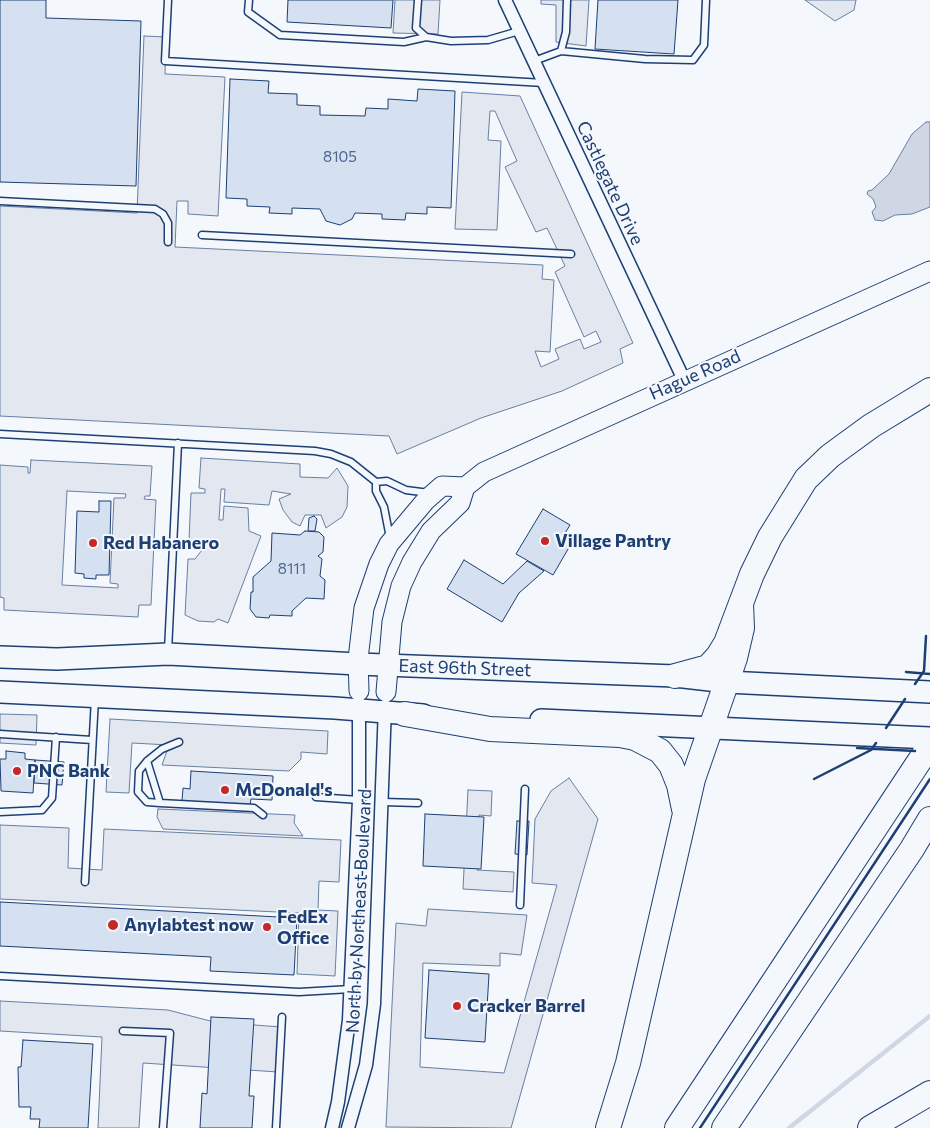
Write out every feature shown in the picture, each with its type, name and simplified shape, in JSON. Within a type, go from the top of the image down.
[{"type":"highway","points":[[675,676],[708,666],[718,656],[726,643],[752,574],[770,537],[806,479],[830,456],[871,426],[930,390]]},
{"type":"highway","points":[[608,1128],[628,1063],[693,779],[727,682],[742,628],[742,603]]},
{"type":"highway","points":[[392,706],[490,730],[620,735],[635,738],[660,750],[671,765],[679,785],[685,814]]},
{"type":"highway","points":[[677,1128],[930,745]]},
{"type":"highway","points":[[724,1128],[912,850],[930,819]]},
{"type":"highway","points":[[870,1128],[930,1093]]},
{"type":"main road","name":"East 96th Street","points":[[0,657],[56,659],[168,654],[358,664],[675,676],[727,682],[920,692]]},
{"type":"main road","points":[[0,692],[95,696],[359,700],[392,706],[930,738]]},
{"type":"street","name":"Castlegate Drive","points":[[505,0],[684,380]]},
{"type":"street","name":"Hague Road","points":[[392,706],[387,665],[392,622],[400,586],[430,531],[460,503],[465,488],[484,472],[684,380],[930,271]]},
{"type":"street","points":[[359,700],[358,664],[364,608],[378,564],[390,542],[433,493],[442,486],[465,488]]},
{"type":"street","name":"North by Northeast Boulevard","points":[[332,1128],[348,1036],[359,800],[359,700]]},
{"type":"street","name":"North by Northeast Boulevard","points":[[348,1128],[366,1065],[374,1004],[383,802],[392,706]]},
{"type":"lane","points":[[168,0],[165,61],[544,83]]},
{"type":"lane","points":[[248,0],[248,12],[280,35],[404,42],[426,37],[451,41],[488,40],[519,31]]},
{"type":"lane","points":[[418,0],[416,28],[426,37]]},
{"type":"lane","points":[[561,51],[566,32],[567,0]]},
{"type":"lane","points":[[534,61],[561,51],[606,56],[693,60],[704,45],[706,0]]},
{"type":"lane","points":[[0,201],[156,209],[163,214],[168,223],[168,242]]},
{"type":"lane","points":[[202,235],[571,254]]},
{"type":"lane","points":[[0,434],[315,451],[350,462],[376,482],[387,481],[406,490],[433,493]]},
{"type":"lane","points":[[168,654],[178,443]]},
{"type":"lane","points":[[376,482],[376,491],[384,506],[390,542]]},
{"type":"lane","points":[[85,882],[95,696]]},
{"type":"lane","points":[[0,734],[92,740]]},
{"type":"lane","points":[[0,812],[42,810],[52,798],[56,738]]},
{"type":"lane","points":[[180,742],[162,749],[138,771],[138,792],[147,802],[254,808],[263,815]]},
{"type":"lane","points":[[147,761],[160,803]]},
{"type":"lane","points":[[520,904],[525,789]]},
{"type":"lane","points":[[316,797],[359,800]]},
{"type":"lane","points":[[383,802],[418,803]]},
{"type":"lane","points":[[0,976],[298,992],[350,988]]},
{"type":"lane","points":[[276,1128],[282,1017]]},
{"type":"lane","points":[[123,1031],[170,1033],[163,1128]]},
{"type":"shaded area","points":[[395,0],[440,0],[438,34],[393,33]]},
{"type":"shaded area","points":[[541,0],[589,0],[586,46],[556,42],[556,5],[541,4]]},
{"type":"shaded area","points":[[805,0],[856,0],[854,10],[835,21]]},
{"type":"shaded area","points":[[144,36],[166,37],[165,74],[225,77],[218,216],[188,214],[188,201],[177,201],[175,247],[543,265],[542,279],[554,280],[550,352],[535,351],[541,367],[559,359],[555,349],[580,339],[584,349],[601,342],[596,331],[584,337],[555,272],[565,266],[547,228],[536,232],[505,167],[517,161],[495,111],[490,111],[488,140],[501,141],[497,230],[455,229],[462,92],[520,96],[633,343],[620,349],[623,363],[562,391],[481,418],[397,454],[389,436],[0,416],[0,206],[137,213]]},
{"type":"shaded area","points":[[926,122],[930,122],[930,207],[912,214],[895,215],[883,221],[875,220],[872,212],[876,207],[873,199],[867,194],[868,191],[872,190],[889,174],[912,134]]},
{"type":"shaded area","points":[[201,458],[300,464],[300,477],[328,478],[337,468],[348,486],[347,507],[342,517],[326,528],[321,515],[305,515],[300,526],[292,522],[283,510],[279,499],[291,494],[272,491],[269,505],[224,502],[225,489],[221,489],[219,520],[223,520],[224,506],[248,508],[249,531],[261,536],[228,623],[218,619],[214,622],[198,621],[185,615],[188,559],[195,559],[202,550],[197,541],[189,541],[191,493],[205,493],[205,489],[199,488]]},
{"type":"shaded area","points":[[31,460],[152,466],[150,496],[145,496],[144,499],[156,500],[151,605],[139,605],[138,617],[4,610],[4,598],[0,597],[0,465],[28,467],[28,473],[30,473]],"holes":[[[67,491],[126,494],[125,498],[114,498],[110,583],[118,584],[118,588],[62,585]]]},
{"type":"shaded area","points":[[0,714],[37,715],[36,745],[0,743]]},
{"type":"shaded area","points":[[110,719],[328,731],[327,754],[301,752],[301,759],[289,771],[162,765],[169,745],[132,743],[129,793],[106,792]]},
{"type":"shaded area","points":[[569,778],[598,819],[511,1128],[386,1127],[396,923],[426,926],[428,909],[527,915],[521,955],[500,953],[500,966],[423,963],[420,1067],[504,1073],[557,885],[532,883],[535,819],[551,791]]},
{"type":"shaded area","points":[[468,790],[492,791],[491,816],[479,815],[477,870],[514,872],[513,892],[463,889]]},
{"type":"shaded area","points":[[158,809],[295,815],[294,823],[303,836],[163,829],[157,817]]},
{"type":"shaded area","points":[[0,825],[69,828],[68,868],[102,870],[104,829],[341,840],[339,882],[319,881],[318,910],[338,911],[335,976],[297,974],[299,913],[0,899]]},
{"type":"shaded area","points":[[0,1001],[168,1010],[214,1022],[281,1027],[278,1072],[143,1063],[139,1128],[98,1128],[102,1037],[0,1031]]},
{"type":"building","points":[[0,0],[46,0],[46,18],[141,21],[136,186],[0,182]]},
{"type":"building","points":[[288,0],[393,0],[391,28],[287,22]]},
{"type":"building","points":[[598,0],[678,0],[674,54],[595,49]]},
{"type":"building","points":[[230,79],[269,81],[268,93],[297,94],[297,105],[320,106],[320,115],[365,116],[366,108],[388,109],[388,99],[417,101],[418,89],[455,91],[451,208],[427,207],[427,214],[406,213],[405,220],[382,219],[382,214],[355,213],[352,219],[340,225],[326,221],[320,209],[292,208],[292,214],[269,213],[270,207],[247,206],[247,199],[226,198]]},
{"type":"building","name":"Red Habanero","points":[[99,501],[111,501],[109,575],[96,575],[96,579],[84,578],[84,574],[75,573],[77,511],[99,512]]},
{"type":"building","name":"Village Pantry","points":[[543,509],[570,525],[562,538],[571,544],[553,575],[516,554]]},
{"type":"building","points":[[314,516],[317,519],[315,531],[308,531],[309,518]]},
{"type":"building","points":[[305,531],[319,532],[324,537],[323,552],[318,556],[322,559],[320,576],[325,580],[324,599],[306,598],[292,611],[292,616],[270,615],[269,618],[256,617],[250,609],[253,577],[271,561],[272,533],[300,535]]},
{"type":"building","points":[[464,560],[503,584],[527,561],[544,571],[519,593],[502,622],[447,589]]},
{"type":"building","name":"PNC Bank","points":[[6,751],[25,753],[25,759],[35,760],[33,793],[1,791],[0,759],[6,759]]},
{"type":"building","points":[[35,760],[64,762],[62,785],[34,783]]},
{"type":"building","points":[[191,771],[273,776],[272,800],[251,799],[250,805],[182,801],[183,788],[190,789]]},
{"type":"building","points":[[425,814],[484,817],[481,869],[423,866]]},
{"type":"building","points":[[517,821],[529,821],[527,855],[515,854]]},
{"type":"building","points":[[0,902],[297,918],[294,975],[210,971],[211,957],[0,946]]},
{"type":"building","name":"Cracker Barrel","points":[[429,970],[489,974],[485,1042],[425,1038]]},
{"type":"building","points":[[211,1017],[254,1019],[249,1096],[254,1096],[252,1128],[200,1128],[202,1093],[207,1094]]},
{"type":"building","points":[[23,1040],[93,1044],[88,1128],[39,1128],[40,1119],[30,1119],[31,1107],[19,1107],[18,1067],[21,1067]]},
{"type":"waterway","points":[[789,1128],[930,1016]]},
{"type":"wall","points":[[915,684],[924,671],[926,636]]},
{"type":"wall","points":[[906,672],[930,674]]},
{"type":"wall","points":[[886,728],[905,699]]},
{"type":"wall","points":[[814,779],[871,750],[876,743]]},
{"type":"wall","points":[[857,748],[915,751]]},
{"type":"wall","points":[[700,1128],[930,779]]},
{"type":"place","name":"Village Pantry","points":[[545,541]]},
{"type":"place","name":"Red Habanero","points":[[93,543]]},
{"type":"place","name":"PNC Bank","points":[[17,771]]},
{"type":"place","name":"McDonald's","points":[[225,790]]},
{"type":"place","name":"Anylabtest now","points":[[113,925]]},
{"type":"place","name":"FedEx Office","points":[[267,927]]},
{"type":"place","name":"Cracker Barrel","points":[[457,1006]]}]
